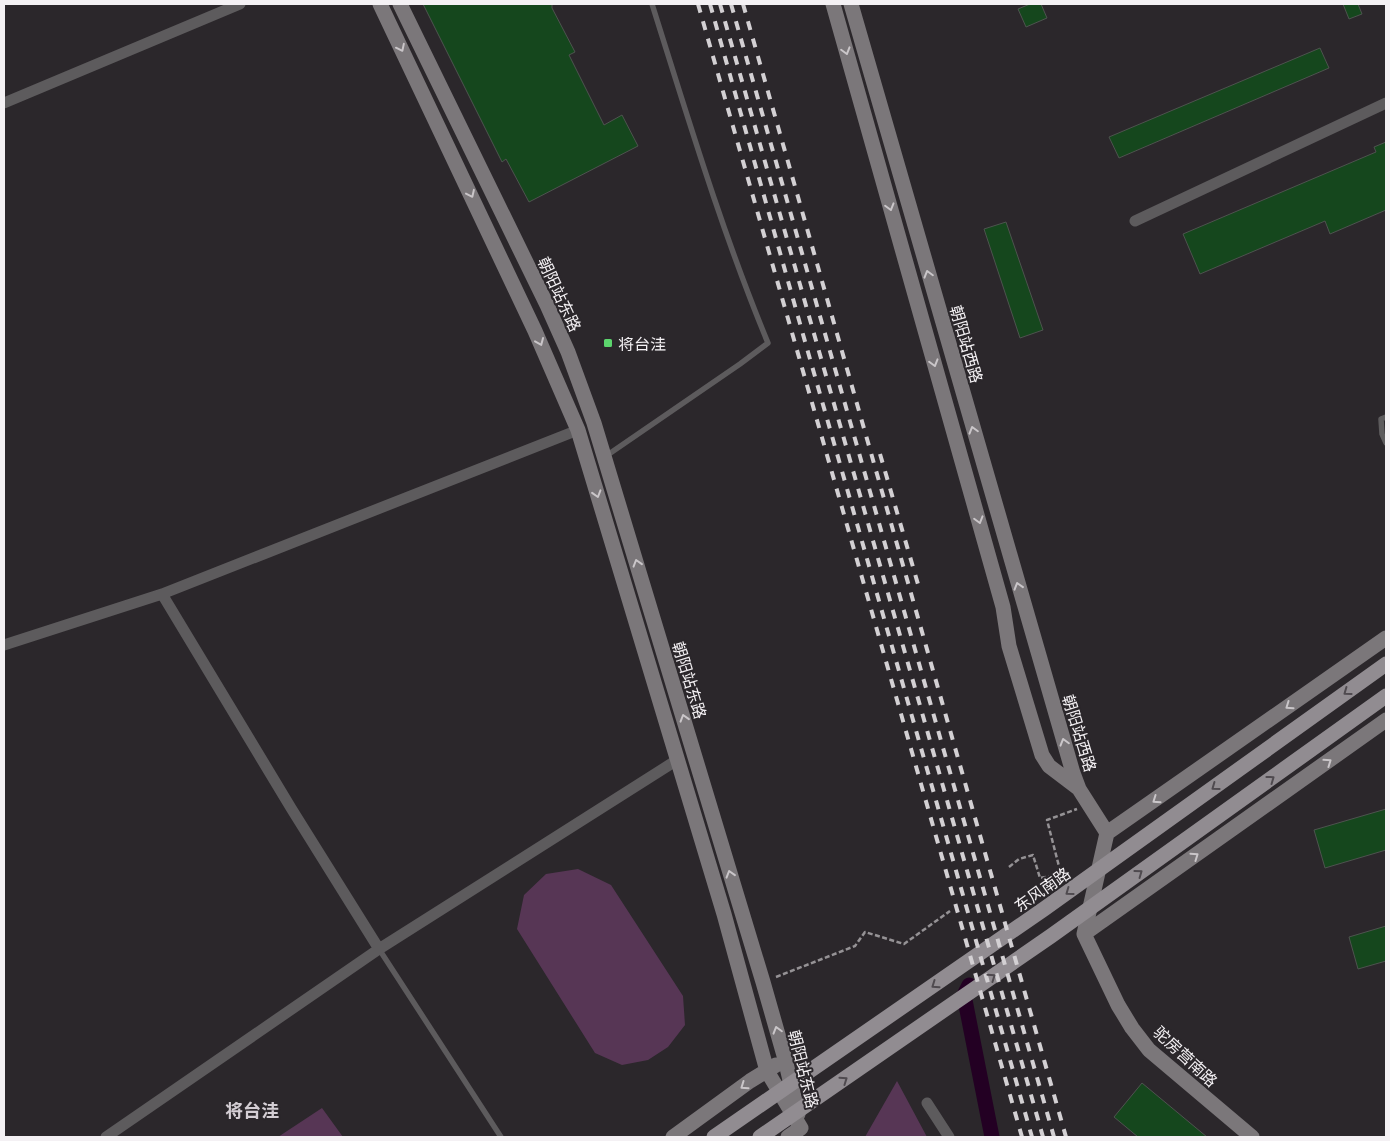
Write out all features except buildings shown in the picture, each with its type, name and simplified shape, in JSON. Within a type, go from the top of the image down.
[{"type":"main road","name":"朝阳站东路","points":[[380,4],[535,331],[578,430],[724,914],[767,1071],[800,1133]]},
{"type":"main road","name":"朝阳站东路","points":[[400,4],[547,305],[568,352],[604,457],[763,982],[785,1059],[800,1133]]},
{"type":"main road","name":"朝阳站西路","points":[[833,4],[1003,607],[1009,646],[1042,755],[1049,766],[1079,788]]},
{"type":"main road","name":"朝阳站西路","points":[[851,4],[1011,562],[1079,788]]},
{"type":"main road","points":[[1084,934],[1107,833],[1386,638]]},
{"type":"main road","name":"东风南路","points":[[714,1137],[1044,909],[1386,664]]},
{"type":"main road","points":[[760,1137],[1051,936],[1386,696]]},
{"type":"main road","points":[[1084,934],[1386,720]]},
{"type":"main road","points":[[1079,788],[1107,833]]},
{"type":"main road","name":"驼房营南路","points":[[1084,934],[1118,1005],[1132,1028],[1149,1050],[1252,1137]]},
{"type":"main road","points":[[673,1137],[785,1059]]},
{"type":"main road","points":[[788,1137],[800,1133]]},
{"type":"street","points":[[4,103],[240,4]]},
{"type":"street","points":[[1135,221],[1386,103]]},
{"type":"street","points":[[4,646],[162,594],[578,430]]},
{"type":"street","points":[[162,594],[291,808],[379,949]]},
{"type":"street","points":[[106,1137],[379,949],[678,760]]},
{"type":"street","points":[[927,1103],[948,1137]]},
{"type":"lane","points":[[604,457],[768,343],[745,288],[700,160],[652,4]]},
{"type":"lane","points":[[1386,417],[1381,419],[1382,434],[1386,443]]},
{"type":"lane","points":[[379,949],[501,1137]]},
{"type":"path","points":[[1009,867],[1019,859],[1033,854],[1040,878],[1061,874],[1047,820],[1089,805]]},
{"type":"path","points":[[763,982],[854,946],[865,932],[904,944],[950,911]]},
{"type":"shaded area","points":[[578,869],[611,885],[683,996],[685,1025],[668,1047],[648,1060],[622,1065],[595,1053],[517,929],[524,895],[546,874]]},
{"type":"shaded area","points":[[897,1081],[927,1137],[865,1137]]},
{"type":"shaded area","points":[[322,1108],[343,1137],[278,1137]]},
{"type":"waterway","points":[[969,985],[964,995],[992,1137]]},
{"type":"railway","points":[[698,4],[1022,1137]]},
{"type":"railway","points":[[710,4],[1032,1137]]},
{"type":"railway","points":[[720,4],[1043,1137]]},
{"type":"railway","points":[[731,4],[1054,1137]]},
{"type":"railway","points":[[743,4],[1066,1137]]},
{"type":"railway","points":[[880,454],[920,591]]},
{"type":"place","name":"将台洼","points":[[608,343]]},
{"type":"district","name":"将台洼","points":[[252,1110]]}]
